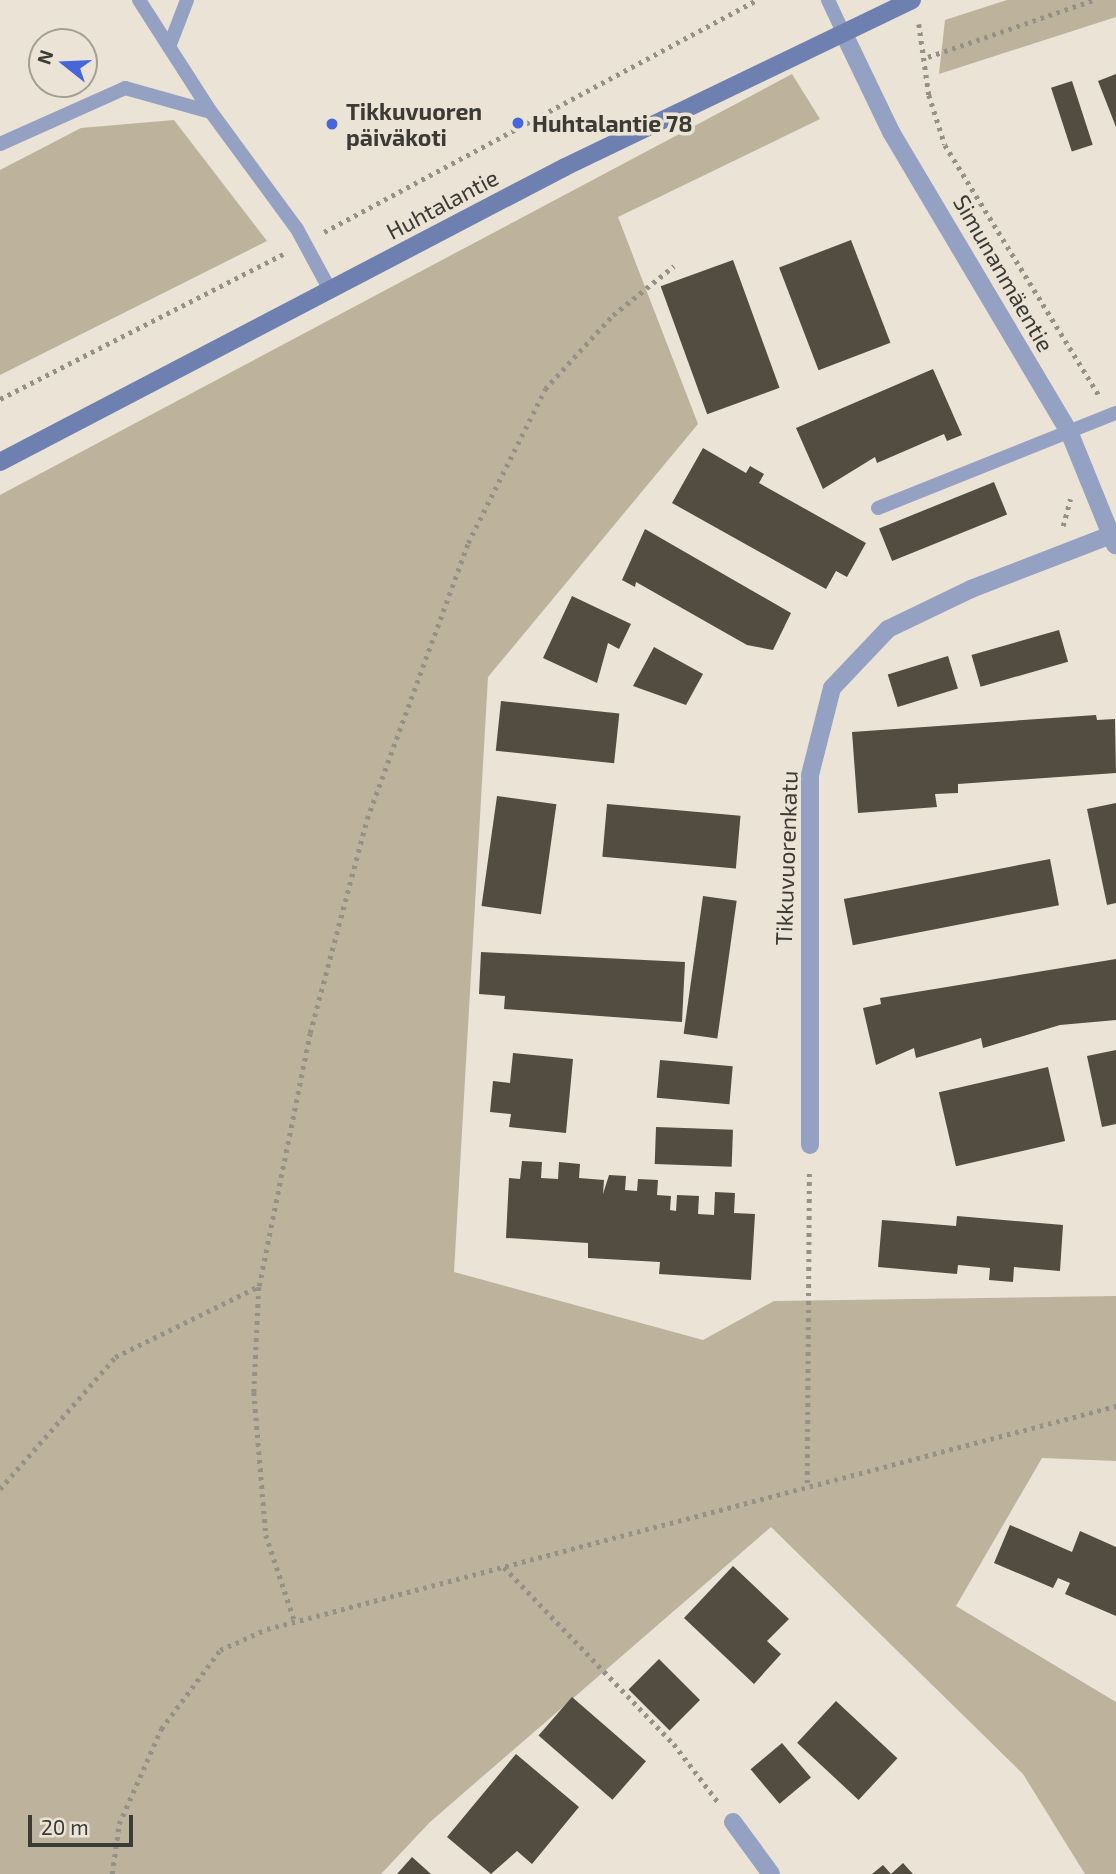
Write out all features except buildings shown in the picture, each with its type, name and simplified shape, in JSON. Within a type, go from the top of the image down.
[{"type":"main road","name":"Huhtalantie","points":[[0,462],[330,290],[842,30],[912,0]]},
{"type":"street","name":"Simunanmäentie","points":[[842,30],[891,132],[1070,434],[1114,541]]},
{"type":"street","name":"Tikkuvuorenkatu","points":[[810,1145],[810,775],[832,688],[888,629],[971,589],[1114,541]]},
{"type":"street","points":[[733,1822],[771,1874]]},
{"type":"lane","points":[[139,0],[211,112],[304,243],[330,290]]},
{"type":"lane","points":[[169,47],[187,0]]},
{"type":"lane","points":[[828,0],[842,30]]},
{"type":"lane","points":[[0,144],[125,88],[211,112]]},
{"type":"lane","points":[[878,508],[1070,434],[1114,414]]},
{"type":"path","points":[[0,399],[304,243],[518,123],[757,0]]},
{"type":"path","points":[[912,0],[928,57],[929,95],[945,145],[1114,414]]},
{"type":"path","points":[[928,57],[1094,0]]},
{"type":"path","points":[[295,1622],[265,1535],[254,1392],[260,1286],[310,1033],[367,819],[468,543],[545,389],[613,315],[674,266]]},
{"type":"path","points":[[807,1483],[810,1145]]},
{"type":"path","points":[[0,1489],[115,1357],[260,1286]]},
{"type":"path","points":[[111,1874],[118,1824],[161,1729],[220,1650],[295,1622],[807,1483],[1116,1406]]},
{"type":"path","points":[[504,1567],[674,1744],[733,1822]]},
{"type":"shaded area","points":[[1007,0],[1116,0],[1116,17],[939,74],[945,20]]},
{"type":"shaded area","points":[[792,74],[820,119],[618,217],[698,424],[488,677],[454,1272],[703,1340],[774,1301],[1116,1296],[1116,1461],[1042,1458],[956,1606],[1116,1702],[1116,1874],[1085,1874],[1023,1774],[771,1527],[430,1822],[381,1874],[0,1874],[0,495]]},
{"type":"shaded area","points":[[174,120],[267,241],[0,375],[0,170],[81,128]]},
{"type":"place","name":"Huhtalantie 78","points":[[518,123]]},
{"type":"place","name":"Tikkuvuoren päiväkoti","points":[[332,124]]}]
